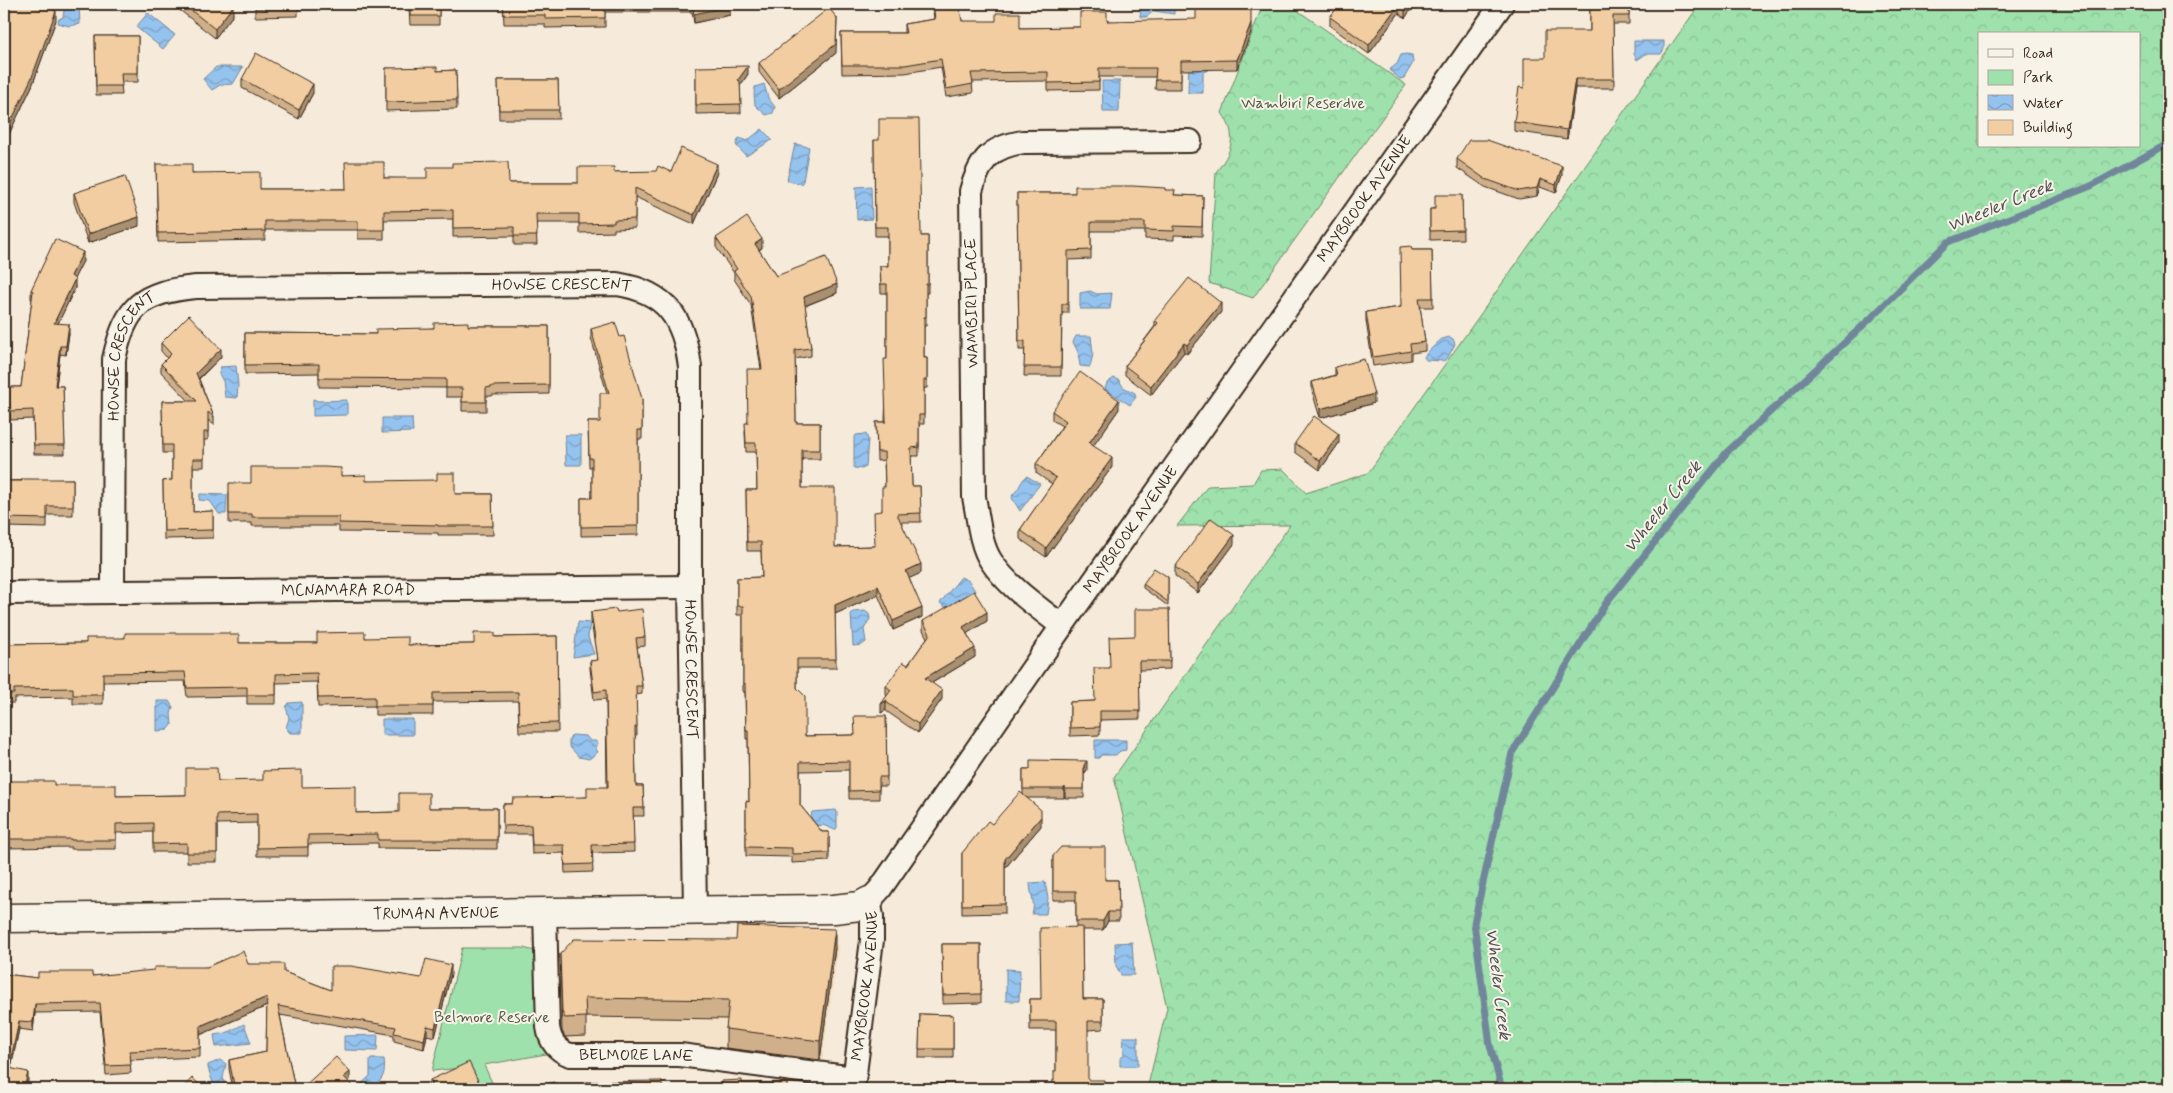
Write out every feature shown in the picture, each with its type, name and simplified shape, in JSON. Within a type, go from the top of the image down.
[{"type":"street","name":"MAYBROOK AVENUE","points":[[854,1084],[872,940],[872,916],[869,901],[880,889],[1062,626],[1502,4]]},
{"type":"street","name":"WAMBIRI PLACE","points":[[1062,626],[1028,599],[990,560],[980,531],[974,497],[971,191],[977,170],[986,157],[1005,145],[1023,142],[1190,141]]},
{"type":"street","name":"HOWSE CRESCENT","points":[[113,592],[114,360],[121,332],[133,310],[154,295],[171,289],[206,287],[617,284],[635,287],[648,293],[671,312],[682,327],[687,342],[690,367],[690,587],[695,910]]},
{"type":"street","name":"MCNAMARA ROAD","points":[[4,593],[690,587]]},
{"type":"street","name":"TRUMAN AVENUE","points":[[4,918],[834,909],[860,906],[869,901]]},
{"type":"street","name":"BELMORE LANE","points":[[545,912],[548,1027],[553,1044],[561,1052],[570,1055],[680,1055],[854,1084]]},
{"type":"shaded area","points":[[734,943],[839,945],[822,1066],[574,1047],[560,1039],[555,971],[570,955]]},
{"type":"green space","name":"Wambiri Reserdve","points":[[1263,4],[1288,4],[1406,85],[1253,298],[1209,283],[1216,172],[1222,165],[1231,143],[1230,129],[1222,113]]},
{"type":"green space","points":[[1700,4],[2169,4],[2169,1089],[1147,1089],[1167,1008],[1114,777],[1290,525],[1177,526],[1208,486],[1253,484],[1261,470],[1283,469],[1306,493],[1368,473]]},
{"type":"green space","name":"Belmore Reserve","points":[[462,948],[523,948],[535,951],[552,1053],[484,1065],[495,1089],[482,1089],[471,1067],[432,1071]]},
{"type":"water","points":[[65,4],[79,4],[80,24],[69,26],[58,23],[59,19],[63,17]]},
{"type":"water","points":[[1141,4],[1174,4],[1174,14],[1154,11],[1146,17],[1140,17]]},
{"type":"water","points":[[148,13],[175,35],[163,49],[136,27]]},
{"type":"water","points":[[1634,41],[1664,41],[1664,49],[1661,54],[1646,54],[1637,60],[1634,54]]},
{"type":"water","points":[[1401,55],[1412,55],[1413,63],[1404,78],[1400,79],[1389,70],[1397,64]]},
{"type":"water","points":[[1189,57],[1209,58],[1209,70],[1203,72],[1203,93],[1188,93]]},
{"type":"water","points":[[216,67],[243,67],[233,84],[220,85],[212,90],[203,79]]},
{"type":"water","points":[[1102,81],[1120,81],[1119,112],[1103,112]]},
{"type":"water","points":[[764,84],[768,98],[775,107],[773,113],[766,115],[755,105],[754,94],[755,87]]},
{"type":"water","points":[[762,129],[772,140],[746,156],[736,145],[739,138],[747,141]]},
{"type":"water","points":[[795,144],[809,147],[801,184],[787,180]]},
{"type":"water","points":[[871,186],[872,219],[857,220],[856,187]]},
{"type":"water","points":[[1090,291],[1097,294],[1112,293],[1110,309],[1080,309],[1080,293]]},
{"type":"water","points":[[1076,336],[1091,336],[1093,354],[1090,367],[1080,366],[1078,352],[1073,342]]},
{"type":"water","points":[[1450,337],[1455,344],[1447,359],[1443,361],[1426,360],[1424,357],[1432,348],[1442,339]]},
{"type":"water","points":[[236,366],[237,398],[225,397],[223,381],[219,374],[220,367]]},
{"type":"water","points":[[1114,378],[1119,380],[1123,387],[1135,393],[1136,397],[1130,405],[1105,389],[1107,383]]},
{"type":"water","points":[[313,399],[318,401],[347,400],[347,415],[313,416]]},
{"type":"water","points":[[382,418],[412,418],[413,432],[382,433]]},
{"type":"water","points":[[866,434],[868,439],[866,467],[862,469],[854,468],[854,438],[856,435]]},
{"type":"water","points":[[565,435],[581,435],[581,465],[566,465]]},
{"type":"water","points":[[1027,476],[1040,484],[1020,511],[1012,498]]},
{"type":"water","points":[[200,494],[227,495],[226,514],[219,514],[210,501],[199,500]]},
{"type":"water","points":[[961,577],[969,581],[975,591],[970,596],[966,594],[951,611],[940,603]]},
{"type":"water","points":[[865,611],[869,614],[870,619],[864,629],[866,642],[862,645],[853,646],[851,614],[853,612]]},
{"type":"water","points":[[578,622],[590,623],[588,637],[594,654],[573,657]]},
{"type":"water","points":[[157,701],[169,701],[173,707],[171,714],[172,725],[168,730],[157,731]]},
{"type":"water","points":[[302,702],[302,733],[290,733],[286,728],[289,718],[286,707],[289,703]]},
{"type":"water","points":[[382,719],[413,719],[413,735],[382,735]]},
{"type":"water","points":[[572,735],[586,736],[590,741],[595,741],[598,743],[596,749],[598,752],[589,759],[579,757],[569,746],[569,740]]},
{"type":"water","points":[[1095,740],[1126,740],[1126,750],[1120,751],[1116,755],[1101,755],[1099,758],[1095,758]]},
{"type":"water","points":[[836,810],[837,828],[835,830],[823,825],[814,826],[811,817],[812,812]]},
{"type":"water","points":[[1045,882],[1048,898],[1046,914],[1032,914],[1033,906],[1030,883]]},
{"type":"water","points":[[1132,942],[1134,975],[1121,975],[1116,966],[1115,943]]},
{"type":"water","points":[[1006,969],[1020,970],[1019,1001],[1006,1001]]},
{"type":"water","points":[[244,1024],[251,1043],[216,1047],[214,1035],[226,1033]]},
{"type":"water","points":[[378,1035],[377,1051],[344,1050],[344,1036]]},
{"type":"water","points":[[1123,1037],[1138,1037],[1138,1066],[1120,1066],[1120,1058],[1124,1055]]},
{"type":"water","points":[[370,1059],[384,1059],[385,1069],[381,1079],[372,1089],[364,1089],[360,1085],[370,1076]]},
{"type":"water","points":[[220,1060],[226,1064],[223,1078],[226,1089],[215,1089],[208,1068],[208,1065]]},
{"type":"building","points":[[4,4],[38,4],[56,11],[32,77],[9,126],[4,123]]},
{"type":"building","points":[[183,4],[230,4],[233,6],[215,29]]},
{"type":"building","points":[[255,4],[298,4],[298,7],[255,8]]},
{"type":"building","points":[[410,4],[439,4],[439,16],[410,16]]},
{"type":"building","points":[[503,4],[605,4],[605,18],[545,19],[545,15],[504,15]]},
{"type":"building","points":[[692,4],[729,4],[730,6],[694,14]]},
{"type":"building","points":[[933,4],[959,4],[962,21],[996,21],[996,13],[1020,13],[1020,28],[1080,27],[1080,12],[1107,12],[1107,21],[1196,19],[1196,4],[1251,4],[1251,23],[1237,60],[1181,61],[1181,80],[1155,80],[1156,68],[1099,68],[1099,82],[1048,83],[1048,72],[971,73],[973,84],[946,89],[941,59],[905,65],[842,65],[841,33],[906,33],[904,24],[935,19]]},
{"type":"building","points":[[1340,4],[1399,4],[1369,45],[1330,17]]},
{"type":"building","points":[[1399,4],[1409,4],[1405,9]]},
{"type":"building","points":[[1590,4],[1629,4],[1629,16],[1613,16],[1614,79],[1575,79],[1567,130],[1514,122],[1519,87],[1524,88],[1524,58],[1545,58],[1545,31],[1590,31]]},
{"type":"building","points":[[829,8],[837,18],[836,44],[779,89],[759,63]]},
{"type":"building","points":[[95,36],[138,36],[138,73],[121,73],[122,86],[96,86]]},
{"type":"building","points":[[256,53],[313,84],[299,110],[242,79]]},
{"type":"building","points":[[748,66],[738,80],[740,81],[741,104],[696,105],[696,67]]},
{"type":"building","points":[[437,67],[437,71],[456,70],[457,100],[386,102],[386,68]]},
{"type":"building","points":[[498,80],[558,80],[559,110],[499,110]]},
{"type":"building","points":[[879,119],[919,119],[921,236],[928,236],[928,284],[926,284],[926,317],[924,317],[924,358],[927,358],[927,380],[924,380],[924,415],[919,415],[919,447],[911,448],[912,486],[920,486],[921,513],[897,514],[921,564],[906,571],[922,608],[893,621],[878,586],[835,605],[836,659],[797,659],[797,688],[805,696],[805,736],[855,735],[854,716],[886,716],[887,777],[879,777],[879,790],[849,791],[849,761],[800,762],[800,805],[822,832],[829,832],[829,853],[792,854],[792,848],[746,847],[746,801],[749,802],[748,730],[746,730],[745,683],[743,683],[743,606],[737,606],[737,578],[762,577],[761,542],[747,542],[746,490],[757,490],[756,443],[746,443],[745,423],[748,423],[747,369],[762,369],[751,296],[734,271],[737,269],[716,238],[747,217],[762,239],[755,244],[776,276],[826,257],[837,284],[804,297],[811,348],[795,350],[796,423],[820,423],[820,450],[802,450],[802,488],[835,488],[835,547],[875,546],[874,512],[882,511],[882,487],[885,487],[884,452],[877,452],[876,422],[886,422],[884,359],[887,359],[887,284],[881,284],[880,266],[888,266],[888,227],[875,227],[874,140],[879,140]]},
{"type":"building","points":[[1469,140],[1487,140],[1562,166],[1556,185],[1540,179],[1537,188],[1519,191],[1485,179],[1457,159]]},
{"type":"building","points":[[681,148],[717,164],[694,215],[635,188],[635,219],[614,220],[614,223],[579,224],[579,214],[536,214],[537,236],[514,236],[514,227],[453,228],[453,210],[384,211],[384,230],[358,230],[358,221],[265,221],[265,231],[158,233],[156,164],[192,164],[192,173],[260,172],[260,189],[346,189],[345,162],[384,162],[384,178],[427,178],[427,167],[452,167],[452,163],[508,162],[509,183],[578,183],[578,167],[614,167],[614,172],[656,171],[658,166],[671,172]]},
{"type":"building","points":[[125,176],[139,217],[88,234],[74,193]]},
{"type":"building","points":[[1075,186],[1165,188],[1165,190],[1175,190],[1174,195],[1203,196],[1202,227],[1174,226],[1174,231],[1145,230],[1145,222],[1091,222],[1091,250],[1068,251],[1068,304],[1062,304],[1061,367],[1024,367],[1025,341],[1019,341],[1017,193],[1075,193]]},
{"type":"building","points":[[1435,195],[1462,195],[1463,230],[1430,231],[1430,209],[1435,209]]},
{"type":"building","points":[[55,239],[83,252],[71,276],[75,279],[54,323],[69,324],[66,346],[60,346],[55,386],[63,386],[65,445],[34,445],[33,410],[10,411],[9,387],[21,387],[33,291],[31,290]]},
{"type":"building","points":[[1411,246],[1412,250],[1432,250],[1433,298],[1419,298],[1425,342],[1410,344],[1411,351],[1373,357],[1366,312],[1401,307],[1400,247]]},
{"type":"building","points":[[1189,278],[1221,303],[1187,345],[1184,343],[1151,386],[1125,366],[1158,323],[1155,320]]},
{"type":"building","points":[[189,315],[221,349],[196,373],[214,417],[208,412],[208,432],[204,432],[204,459],[193,459],[193,512],[213,511],[213,530],[164,531],[163,481],[172,480],[172,445],[163,445],[162,401],[197,401],[161,364],[171,354],[161,343]]},
{"type":"building","points":[[468,322],[468,326],[549,326],[549,385],[492,386],[486,388],[486,402],[462,402],[462,388],[446,388],[446,379],[319,378],[319,364],[245,365],[245,333],[376,334],[376,329],[434,328],[434,323]]},
{"type":"building","points":[[615,322],[620,337],[624,336],[642,399],[642,430],[638,430],[638,526],[581,527],[581,498],[592,498],[592,458],[589,458],[588,422],[600,422],[600,393],[609,393],[591,329]]},
{"type":"building","points":[[1364,359],[1374,394],[1320,409],[1312,382],[1337,375],[1335,367]]},
{"type":"building","points":[[1080,372],[1119,400],[1089,443],[1112,458],[1046,548],[1020,530],[1056,478],[1036,464],[1066,421],[1052,411]]},
{"type":"building","points":[[1314,416],[1339,434],[1320,461],[1295,443]]},
{"type":"building","points":[[251,467],[341,468],[341,476],[366,475],[366,481],[437,480],[437,473],[455,473],[455,494],[492,494],[493,526],[339,523],[339,517],[252,517],[252,514],[229,514],[229,483],[251,483]]},
{"type":"building","points":[[22,479],[73,479],[73,506],[47,506],[47,519],[6,518],[6,536],[4,536],[4,481],[22,481]]},
{"type":"building","points":[[1211,518],[1234,535],[1198,584],[1175,567]]},
{"type":"building","points":[[1154,568],[1168,577],[1168,602],[1143,584]]},
{"type":"building","points":[[974,591],[987,612],[963,627],[975,648],[925,678],[942,690],[918,724],[886,702],[887,700],[881,704],[891,690],[886,686],[903,662],[908,665],[930,634],[923,621]]},
{"type":"building","points":[[616,609],[617,612],[642,609],[645,637],[636,638],[642,686],[636,686],[637,727],[635,727],[636,786],[643,786],[644,808],[633,808],[634,844],[592,845],[593,864],[565,865],[564,845],[532,845],[531,825],[503,826],[503,804],[512,804],[513,798],[587,797],[587,787],[608,787],[606,690],[594,692],[590,661],[598,660],[591,612]]},
{"type":"building","points":[[1135,609],[1169,609],[1170,661],[1139,661],[1140,711],[1100,711],[1100,727],[1070,728],[1070,702],[1095,701],[1094,668],[1110,668],[1109,637],[1135,636]]},
{"type":"building","points":[[365,632],[365,638],[408,637],[408,645],[474,644],[474,633],[495,633],[495,637],[557,636],[558,723],[519,724],[518,692],[433,693],[433,706],[375,706],[375,697],[318,698],[317,673],[276,674],[276,695],[247,695],[247,687],[187,688],[185,672],[103,673],[103,695],[73,695],[73,688],[14,689],[14,694],[4,694],[4,644],[86,643],[86,638],[125,638],[125,633],[230,633],[230,635],[239,635],[239,643],[317,643],[317,633]]},
{"type":"building","points":[[1030,760],[1087,761],[1084,765],[1084,789],[1065,789],[1065,787],[1064,789],[1023,789],[1023,769],[1030,769]]},
{"type":"building","points":[[186,768],[217,768],[218,781],[263,780],[263,771],[302,770],[302,787],[356,786],[356,813],[399,812],[399,793],[429,793],[429,808],[497,808],[497,840],[378,840],[378,834],[308,835],[308,847],[257,848],[257,814],[217,815],[217,853],[187,853],[187,843],[153,844],[153,823],[116,824],[116,840],[4,839],[4,781],[54,781],[54,785],[116,785],[116,796],[186,795]]},
{"type":"building","points":[[1020,792],[1041,810],[1041,817],[1005,859],[1005,904],[962,905],[962,853],[988,821],[992,824]]},
{"type":"building","points":[[1061,847],[1105,847],[1105,880],[1118,880],[1119,912],[1108,912],[1103,921],[1076,921],[1076,891],[1053,891],[1053,856]]},
{"type":"building","points":[[737,926],[835,929],[820,1041],[726,1029],[729,1000],[585,998],[586,1017],[565,1018],[562,1012],[560,954],[574,939],[736,940]]},
{"type":"building","points":[[1082,927],[1083,999],[1103,999],[1103,1021],[1088,1021],[1088,1080],[1104,1080],[1104,1089],[1052,1089],[1054,1071],[1056,1071],[1056,1021],[1030,1021],[1030,999],[1041,999],[1040,928]]},
{"type":"building","points":[[942,944],[981,944],[981,994],[943,995]]},
{"type":"building","points":[[243,951],[248,964],[284,964],[284,972],[331,990],[331,966],[351,966],[421,978],[426,959],[451,965],[435,1028],[427,1026],[424,1040],[394,1033],[396,1027],[278,1006],[295,1089],[235,1089],[229,1060],[266,1052],[267,997],[200,1026],[200,1048],[130,1051],[131,1065],[106,1066],[100,1003],[35,1004],[33,1022],[19,1021],[9,1068],[28,1072],[24,1089],[4,1089],[4,974],[38,978],[38,972],[92,972],[92,976],[154,970],[154,967],[207,967]]},
{"type":"building","points":[[920,1014],[953,1015],[953,1049],[919,1049]]},
{"type":"building","points":[[336,1057],[350,1072],[344,1077],[356,1089],[301,1089]]},
{"type":"building","points":[[469,1062],[482,1089],[435,1089],[430,1080]]},
{"type":"building","points":[[192,1078],[205,1089],[182,1089]]},
{"type":"building","points":[[742,1080],[742,1083],[787,1083],[787,1089],[722,1089],[722,1081]]},
{"type":"building","points":[[662,1081],[662,1089],[586,1089],[586,1082]]},
{"type":"building","points":[[554,1082],[556,1089],[527,1089]]},
{"type":"building","points":[[954,1083],[954,1089],[925,1089],[925,1084]]},
{"type":"waterway","name":"Wheeler Creek","points":[[1502,1089],[1490,1045],[1474,923],[1512,753],[1606,603],[1727,452],[1871,318],[1948,242],[2091,186],[2169,143]]}]
